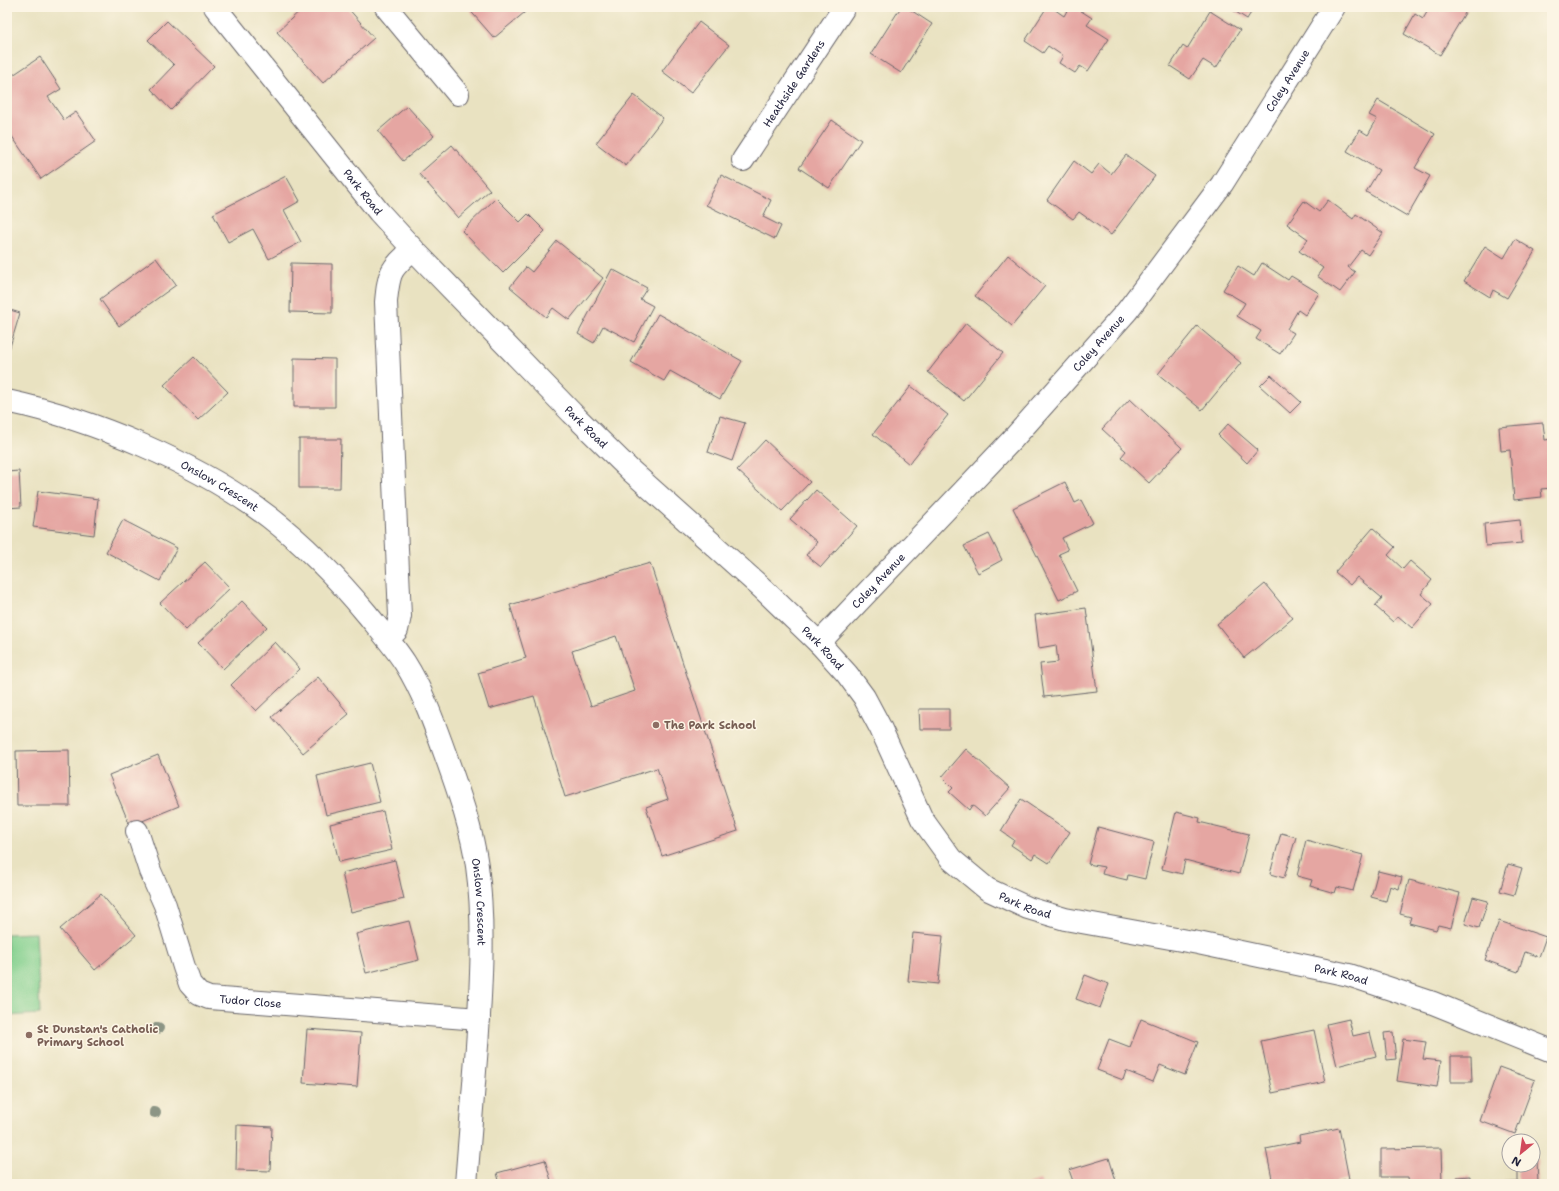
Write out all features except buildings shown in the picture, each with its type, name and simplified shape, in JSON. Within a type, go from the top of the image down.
[{"type":"street","name":"Park Road","points":[[217,7],[379,212],[413,249],[630,470],[763,589],[847,674],[864,697],[880,727],[922,819],[952,859],[987,889],[1028,908],[1065,918],[1198,943],[1349,975],[1433,1003],[1552,1051]]},
{"type":"street","points":[[386,7],[458,94]]},
{"type":"street","name":"Heathside Gardens","points":[[743,160],[844,9],[843,7]]},
{"type":"street","name":"Coley Avenue","points":[[818,643],[1012,440],[1127,311],[1222,184],[1334,7]]},
{"type":"street","points":[[388,639],[397,630],[400,616],[386,302],[388,278],[395,266],[413,249]]},
{"type":"street","name":"Onslow Crescent","points":[[7,401],[52,412],[124,438],[203,475],[237,495],[270,517],[346,588],[388,639],[405,663],[427,709],[460,795],[471,833],[477,868],[481,928],[481,976],[466,1184]]},
{"type":"street","name":"Tudor Close","points":[[137,831],[150,871],[165,905],[190,984],[199,994],[209,998],[479,1019]]},
{"type":"green space","points":[[36,933],[40,1014],[7,1016],[7,934]]},
{"type":"place","name":"The Park School","points":[[656,725]]},
{"type":"place","name":"St Dunstan's Catholic Primary School","points":[[29,1035]]}]
